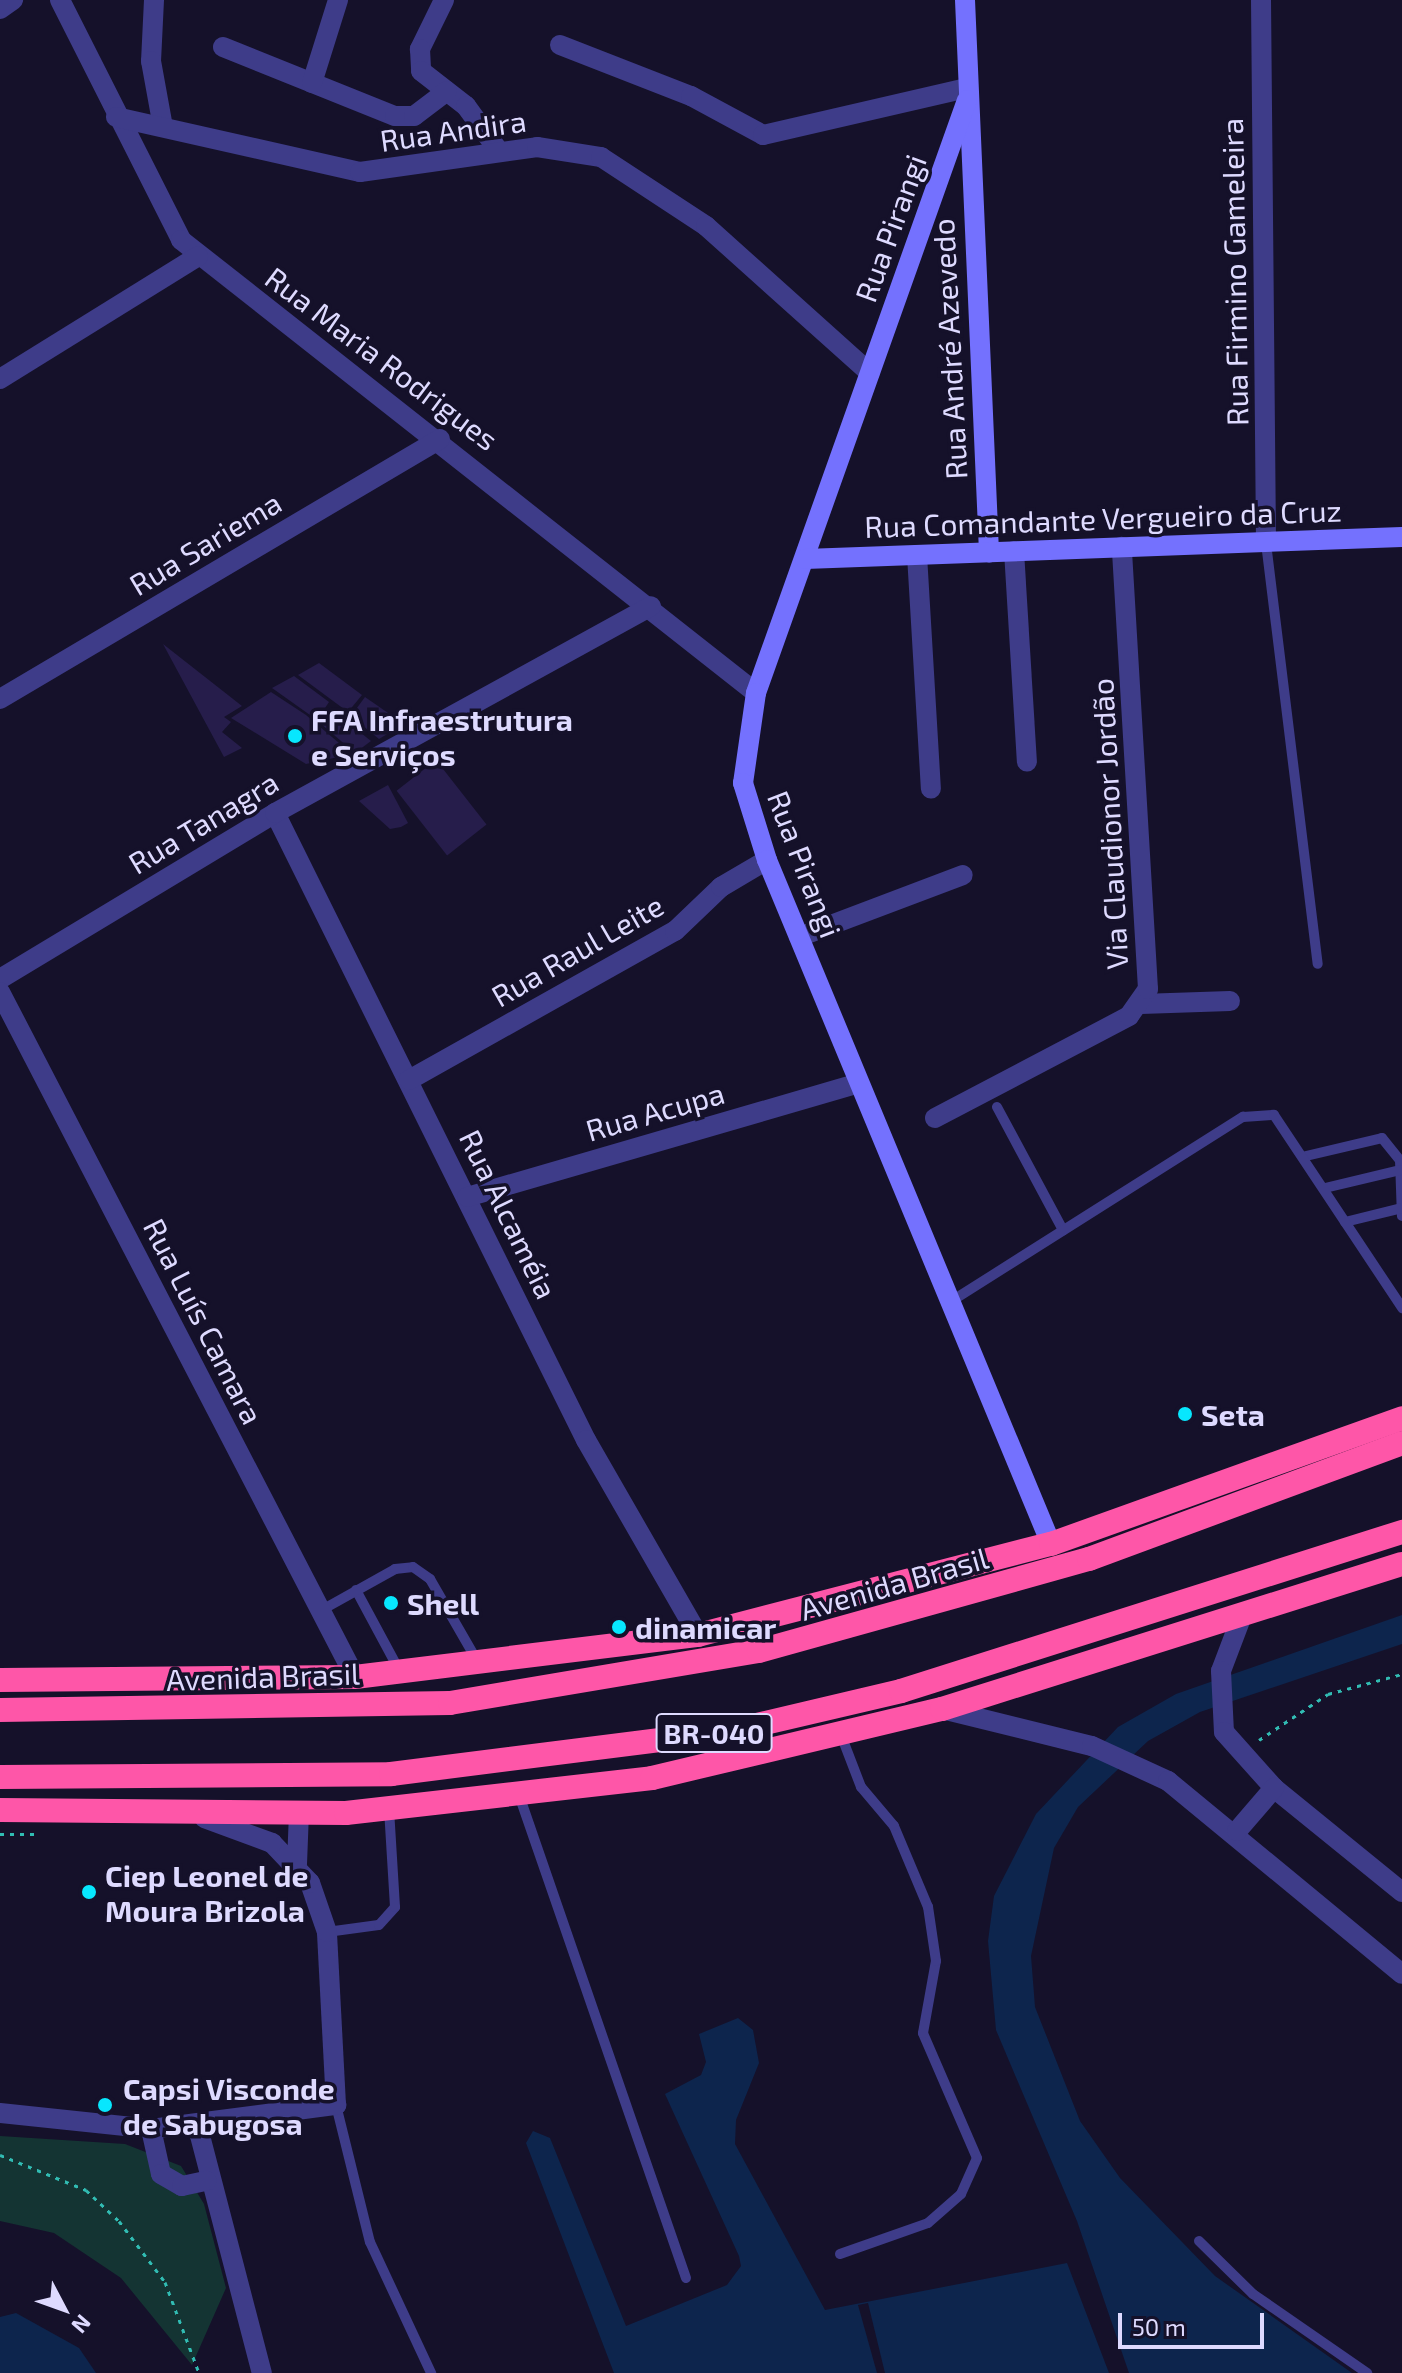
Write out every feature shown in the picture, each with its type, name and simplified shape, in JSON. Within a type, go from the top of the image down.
[{"type":"highway","name":"Avenida Brasil","points":[[4,1674],[355,1677],[480,1666],[698,1635],[1051,1544],[1402,1418]]},
{"type":"highway","name":"Avenida Brasil","points":[[0,1710],[128,1712],[450,1703],[773,1648],[1089,1559],[1402,1443]]},
{"type":"highway","name":"BR-040","points":[[0,1777],[391,1774],[731,1731],[901,1691],[1402,1532]]},
{"type":"highway","points":[[0,1810],[299,1813],[389,1810],[652,1778],[942,1709],[1402,1564]]},
{"type":"highway","points":[[128,1712],[192,1699],[476,1682],[606,1664],[698,1635]]},
{"type":"street","points":[[0,9],[13,0]]},
{"type":"street","name":"Rua Maria Rodrigues","points":[[60,0],[168,222],[198,256],[440,439],[756,693]]},
{"type":"street","points":[[154,0],[151,61],[163,127]]},
{"type":"street","points":[[312,83],[338,0]]},
{"type":"street","points":[[444,0],[418,61],[498,150]]},
{"type":"street","name":"Rua André Azevedo","points":[[965,0],[989,552]]},
{"type":"street","name":"Rua Firmino Gameleira","points":[[1261,0],[1266,543]]},
{"type":"street","points":[[560,45],[691,96],[763,135],[967,94]]},
{"type":"street","points":[[223,47],[405,118],[447,91]]},
{"type":"street","name":"Rua Pirangi","points":[[967,94],[756,693],[743,783],[767,860],[1051,1544]]},
{"type":"street","name":"Rua Andira","points":[[116,117],[360,172],[406,171],[498,150],[574,149],[633,173],[706,226],[870,373]]},
{"type":"street","points":[[0,379],[198,256]]},
{"type":"street","name":"Rua Sariema","points":[[0,699],[440,439]]},
{"type":"street","name":"Rua Comandante Vergueiro da Cruz","points":[[805,559],[1402,537]]},
{"type":"street","name":"Via Claudionor Jordão","points":[[935,1118],[1141,1004],[1148,975],[1122,547]]},
{"type":"street","points":[[1014,551],[1027,762]]},
{"type":"street","points":[[917,555],[931,789]]},
{"type":"street","name":"Rua Tanagra","points":[[0,979],[275,813],[651,606]]},
{"type":"street","name":"Rua Alcaméia","points":[[275,813],[586,1440],[698,1635]]},
{"type":"street","name":"Rua Raul Leite","points":[[409,1080],[675,931],[721,887],[767,860]]},
{"type":"street","points":[[799,937],[963,875]]},
{"type":"street","name":"Rua Luís Camara","points":[[0,992],[355,1677]]},
{"type":"street","points":[[1141,1004],[1230,1001]]},
{"type":"street","name":"Rua Acupa","points":[[467,1197],[859,1083]]},
{"type":"street","points":[[1243,1613],[1221,1671],[1221,1713],[1239,1753],[1274,1788],[1402,1892]]},
{"type":"street","points":[[942,1709],[1092,1746],[1145,1769],[1237,1831],[1401,1972]]},
{"type":"street","points":[[1237,1831],[1274,1788]]},
{"type":"street","points":[[174,1812],[245,1828],[297,1864]]},
{"type":"street","points":[[0,2113],[151,2129],[198,2128],[336,2105],[327,1932],[297,1864],[299,1813]]},
{"type":"street","points":[[198,2128],[206,2181],[262,2373]]},
{"type":"street","points":[[151,2129],[161,2174],[182,2186],[206,2181]]},
{"type":"lane","points":[[1266,543],[1318,964]]},
{"type":"lane","points":[[997,1107],[1063,1230]]},
{"type":"lane","points":[[949,1302],[1243,1117],[1274,1115],[1306,1156],[1402,1308]]},
{"type":"lane","points":[[1306,1156],[1382,1138],[1400,1170],[1402,1216]]},
{"type":"lane","points":[[1325,1188],[1400,1170]]},
{"type":"lane","points":[[1345,1222],[1402,1208]]},
{"type":"lane","points":[[320,1611],[356,1590],[413,1567],[430,1579],[480,1666]]},
{"type":"lane","points":[[356,1590],[401,1674]]},
{"type":"lane","points":[[840,2254],[928,2223],[961,2194],[977,2158],[923,2033],[936,1961],[928,1907],[894,1826],[851,1769],[841,1733]]},
{"type":"lane","points":[[519,1793],[686,2278]]},
{"type":"lane","points":[[327,1932],[379,1925],[395,1907],[389,1810]]},
{"type":"lane","points":[[336,2105],[370,2242],[431,2373]]},
{"type":"lane","points":[[1199,2241],[1324,2350],[1367,2373]]},
{"type":"path","points":[[1239,1753],[1328,1694],[1402,1674]]},
{"type":"path","points":[[0,2155],[86,2190],[119,2221],[165,2282],[199,2373]]},
{"type":"green space","points":[[0,2136],[125,2144],[181,2166],[204,2204],[226,2288],[192,2365],[121,2278],[54,2233],[0,2221]]},
{"type":"water","points":[[1402,1615],[1402,1644],[1200,1712],[1148,1741],[1078,1807],[1054,1848],[1031,1956],[1035,2007],[1080,2121],[1120,2178],[1215,2276],[1352,2373],[1129,2373],[1077,2221],[996,2030],[988,1941],[994,1896],[1036,1814],[1118,1727],[1176,1694]]},
{"type":"water","points":[[738,2018],[753,2030],[759,2063],[736,2120],[735,2144],[825,2310],[1067,2263],[1109,2373],[614,2373],[526,2143],[533,2131],[550,2138],[626,2326],[727,2285],[741,2266],[739,2256],[665,2094],[701,2075],[706,2062],[699,2034]]},
{"type":"water","points":[[16,2313],[79,2348],[96,2373],[0,2373],[0,2317]]},
{"type":"pier","points":[[868,2303],[885,2373],[877,2373],[858,2305]]},
{"type":"building","points":[[163,644],[242,706],[224,717],[231,722],[222,732],[242,748],[224,757]]},
{"type":"building","points":[[319,663],[362,695],[348,712],[298,675]]},
{"type":"building","points":[[294,676],[329,702],[317,720],[272,688]]},
{"type":"building","name":"FFA Infraestrutura e Serviços","points":[[271,692],[306,715],[352,754],[306,764],[231,718]]},
{"type":"building","points":[[365,697],[404,724],[379,739],[351,716]]},
{"type":"building","points":[[330,708],[371,741],[355,753],[320,723]]},
{"type":"building","points":[[436,760],[486,825],[447,855],[397,791]]},
{"type":"building","points":[[388,785],[408,823],[390,829],[359,801]]},
{"type":"place","name":"FFA Infraestrutura e Serviços","points":[[295,736]]},
{"type":"place","name":"Seta","points":[[1185,1414]]},
{"type":"place","name":"Shell","points":[[391,1603]]},
{"type":"place","name":"dinamicar","points":[[619,1627]]},
{"type":"place","name":"Ciep Leonel de Moura Brizola","points":[[89,1892]]},
{"type":"place","name":"Capsi Visconde de Sabugosa","points":[[105,2105]]}]
